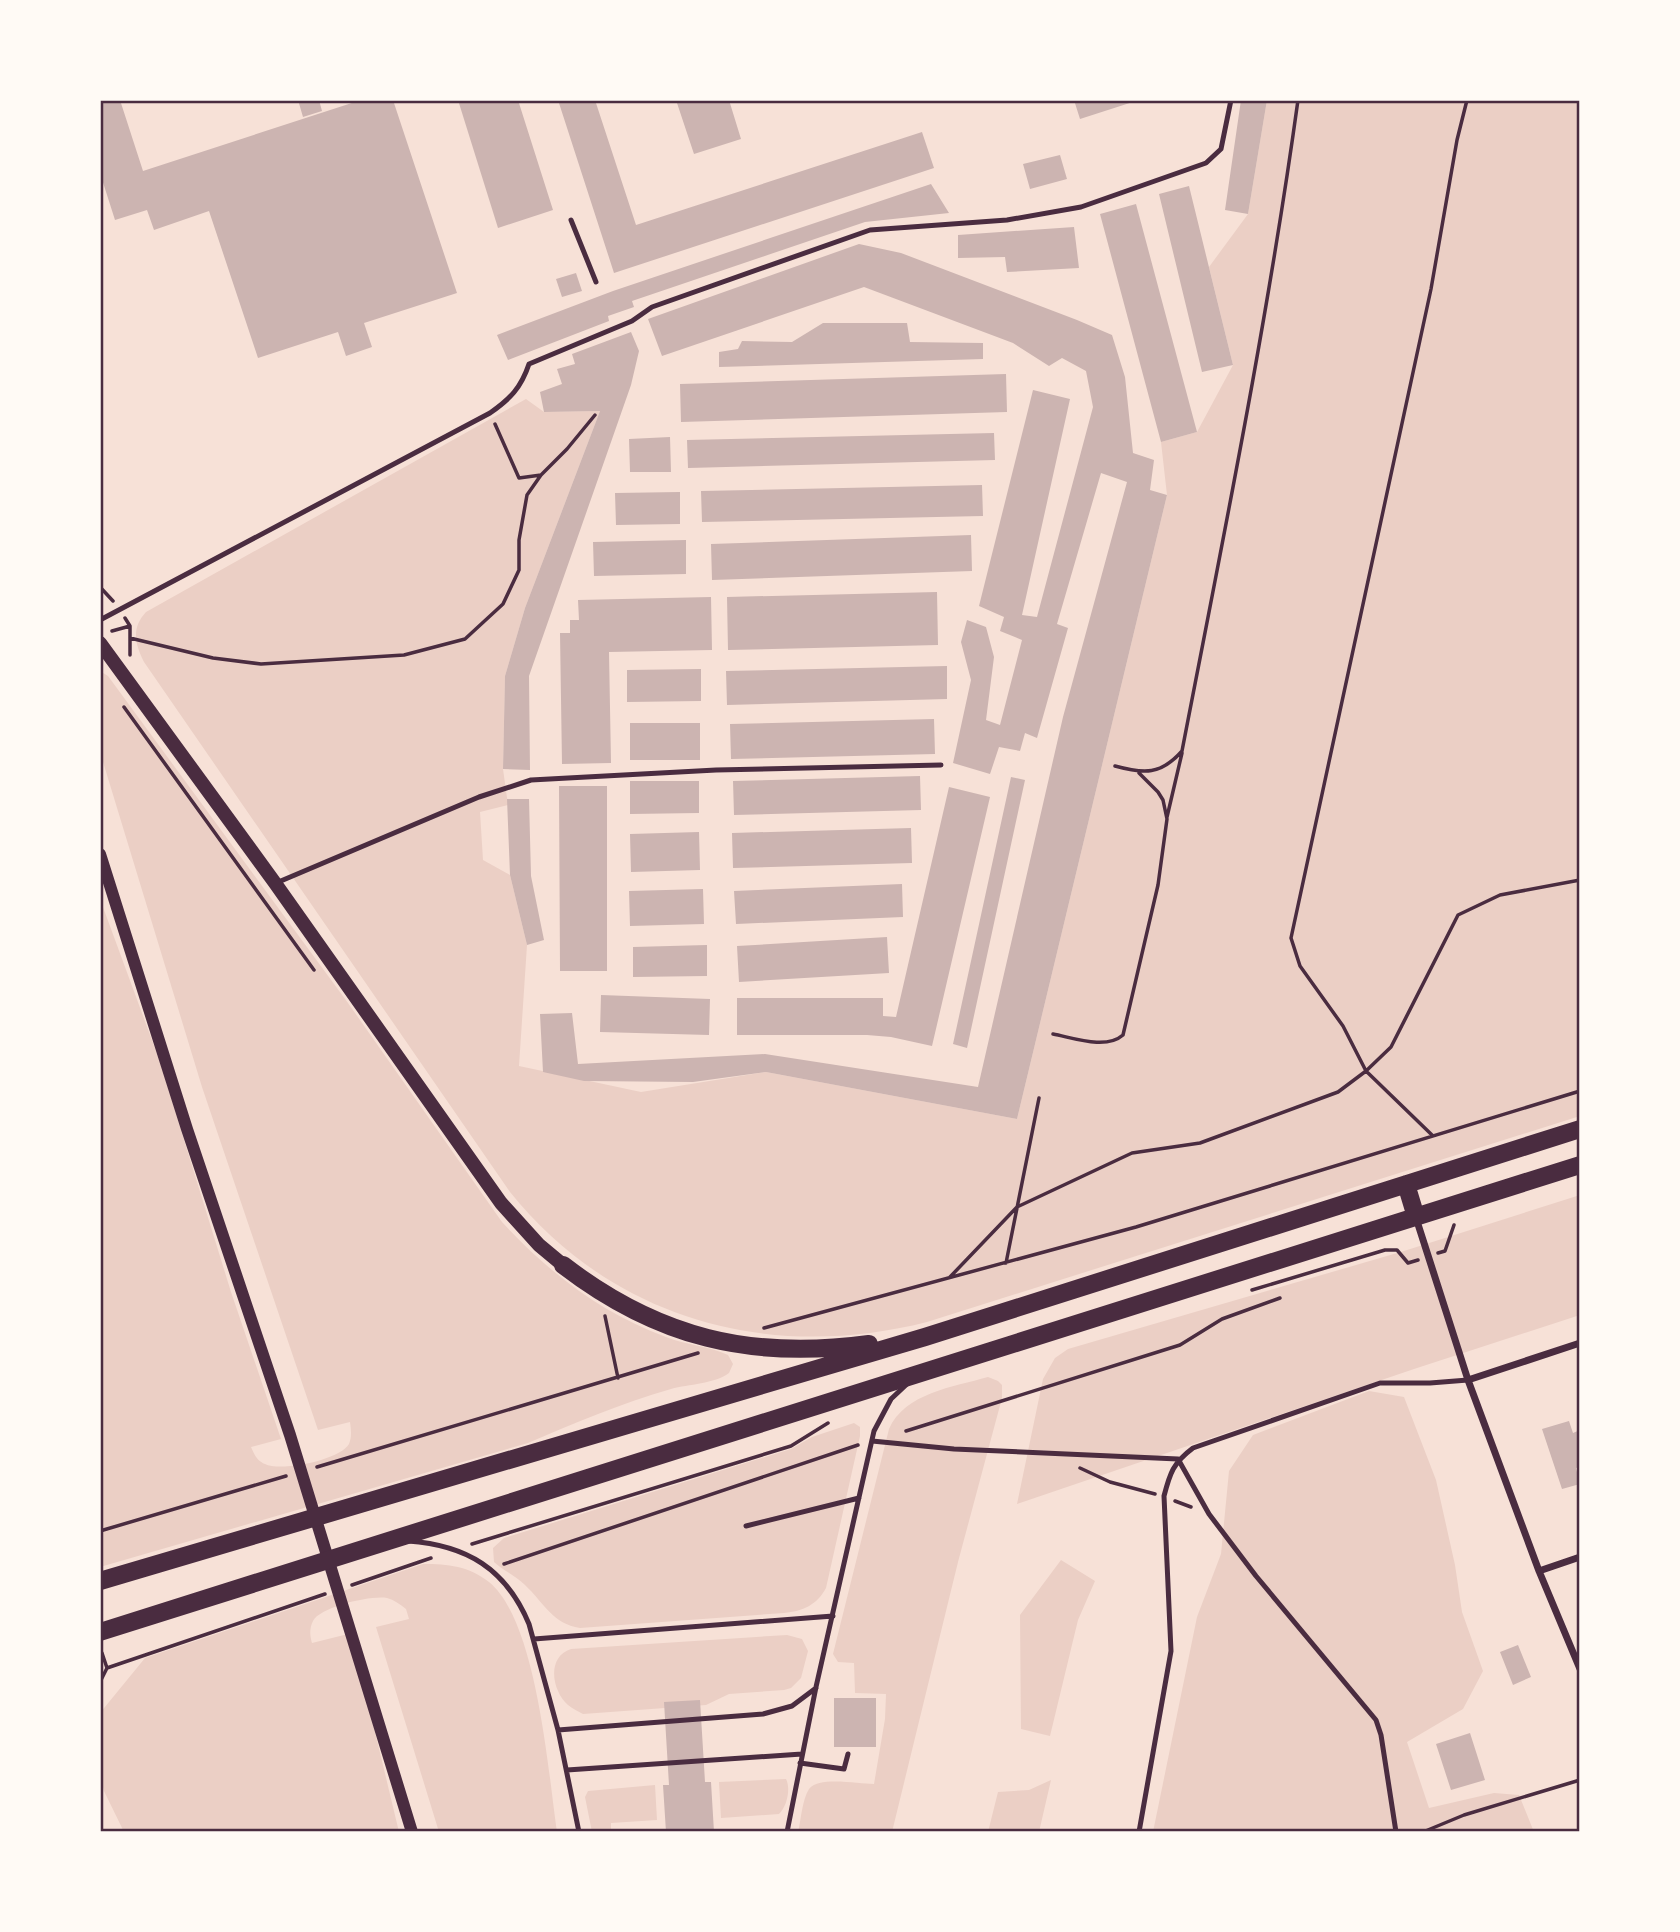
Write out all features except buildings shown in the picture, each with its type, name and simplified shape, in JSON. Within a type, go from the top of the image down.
[{"type":"highway","points":[[100,1581],[925,1337],[1580,1129]]},
{"type":"highway","points":[[100,1632],[1580,1165]]},
{"type":"highway","points":[[1405,1184],[1416,1217]]},
{"type":"highway","points":[[563,1265],[586,1283],[636,1313],[721,1343],[781,1349],[816,1349],[925,1337]]},
{"type":"main road","points":[[105,638],[502,1203],[539,1245],[563,1265]]},
{"type":"street","points":[[100,854],[187,1129],[290,1435],[412,1832]]},
{"type":"street","points":[[1416,1217],[1468,1380],[1539,1572],[1580,1669]]},
{"type":"street","points":[[1468,1380],[1580,1343]]},
{"type":"street","points":[[1539,1572],[1580,1557]]},
{"type":"lane","points":[[100,620],[491,413],[511,398],[523,382],[529,364],[632,321],[652,307],[870,230],[1007,220],[1081,207],[1206,163],[1221,149],[1231,100]]},
{"type":"lane","points":[[571,220],[596,282]]},
{"type":"lane","points":[[275,883],[489,793],[531,780],[716,770],[941,765]]},
{"type":"lane","points":[[787,1832],[816,1687],[872,1441],[879,1420],[891,1399],[930,1368]]},
{"type":"lane","points":[[1139,1832],[1171,1651],[1164,1496],[1178,1459],[1193,1448],[1380,1384],[1468,1380]]},
{"type":"lane","points":[[872,1441],[954,1448],[1178,1459]]},
{"type":"lane","points":[[1178,1459],[1209,1514],[1256,1576],[1376,1720],[1381,1735],[1396,1832]]},
{"type":"lane","points":[[746,1526],[859,1498]]},
{"type":"lane","points":[[389,1542],[422,1542],[456,1549],[490,1568],[502,1579],[523,1608],[558,1730],[579,1832]]},
{"type":"lane","points":[[534,1639],[833,1616]]},
{"type":"lane","points":[[558,1730],[763,1714],[792,1706],[816,1687]]},
{"type":"lane","points":[[567,1770],[802,1754]]},
{"type":"lane","points":[[800,1763],[844,1769],[848,1754]]},
{"type":"path","points":[[1053,1034],[1108,1043],[1117,1041],[1123,1035],[1158,885],[1167,819],[1232,492],[1284,203],[1298,100]]},
{"type":"path","points":[[1432,1135],[1366,1071],[1343,1026],[1300,966],[1291,938],[1431,289],[1457,140],[1467,100]]},
{"type":"path","points":[[491,413],[519,478],[541,475]]},
{"type":"path","points":[[130,638],[213,658],[261,664],[404,655],[465,639],[503,604],[519,570],[519,540],[527,495],[541,475],[595,415]]},
{"type":"path","points":[[105,638],[130,625]]},
{"type":"path","points":[[1139,773],[1165,766],[1182,751]]},
{"type":"path","points":[[1115,766],[1139,773],[1158,792],[1163,800],[1167,819]]},
{"type":"path","points":[[949,1278],[1017,1207],[1132,1153],[1200,1143],[1338,1093],[1391,1047],[1458,915],[1500,895],[1580,880]]},
{"type":"path","points":[[759,1330],[1162,1219],[1580,1091]]},
{"type":"path","points":[[1006,1263],[1039,1098]]},
{"type":"path","points":[[1252,1290],[1385,1250],[1396,1250],[1408,1263],[1445,1251],[1454,1223],[1462,1221]]},
{"type":"path","points":[[605,1315],[618,1378]]},
{"type":"path","points":[[312,1468],[695,1355],[721,1343]]},
{"type":"path","points":[[342,1588],[456,1549],[791,1446],[832,1420]]},
{"type":"path","points":[[1054,1452],[1067,1462],[1110,1482],[1164,1496],[1209,1514]]},
{"type":"path","points":[[100,1531],[286,1476]]},
{"type":"path","points":[[100,1682],[107,1668],[329,1593]]},
{"type":"path","points":[[102,1653],[107,1668]]},
{"type":"path","points":[[1423,1832],[1464,1815],[1580,1780]]},
{"type":"shaded area","points":[[1267,100],[1580,100],[1580,1116],[927,1322],[868,1333],[810,1337],[753,1332],[698,1320],[646,1300],[597,1272],[551,1236],[510,1192],[144,662],[136,636],[141,618],[146,612],[526,399],[544,412],[600,411],[525,608],[505,676],[503,769],[508,805],[480,812],[483,860],[510,875],[527,945],[519,1066],[641,1092],[766,1072],[1017,1119],[1167,495],[1161,442],[1197,432],[1233,365],[1209,267],[1248,214]]},
{"type":"shaded area","points":[[100,671],[108,676],[348,1003],[502,1222],[538,1258],[598,1304],[666,1337],[728,1355],[733,1364],[729,1373],[709,1382],[671,1389],[635,1401],[528,1443],[100,1567],[100,899],[160,1062],[231,1292],[281,1439],[251,1447],[253,1452],[260,1461],[273,1466],[310,1463],[343,1450],[349,1444],[351,1433],[350,1422],[318,1430],[202,1087],[100,752]]},
{"type":"shaded area","points":[[1580,1195],[1580,1315],[1017,1504],[1043,1379],[1055,1358],[1068,1349],[1404,1251]]},
{"type":"shaded area","points":[[988,1377],[1002,1385],[1002,1398],[958,1562],[892,1832],[798,1832],[805,1799],[814,1785],[830,1782],[874,1784],[885,1719],[886,1694],[855,1693],[854,1663],[838,1662],[833,1654],[889,1429],[896,1417],[918,1399]]},
{"type":"shaded area","points":[[1369,1391],[1404,1397],[1436,1480],[1455,1565],[1462,1612],[1483,1671],[1463,1709],[1407,1742],[1429,1808],[1494,1793],[1519,1795],[1534,1832],[1153,1832],[1197,1617],[1221,1554],[1229,1471],[1253,1435]]},
{"type":"shaded area","points":[[854,1423],[860,1427],[860,1436],[826,1588],[814,1603],[803,1609],[784,1613],[580,1628],[556,1617],[521,1582],[494,1562],[493,1548],[504,1538],[791,1449],[812,1437]]},
{"type":"shaded area","points":[[1061,1560],[1095,1581],[1078,1620],[1050,1736],[1021,1729],[1020,1615]]},
{"type":"shaded area","points":[[423,1564],[450,1565],[466,1569],[489,1582],[505,1601],[519,1629],[538,1699],[557,1832],[439,1832],[376,1627],[409,1619],[406,1609],[401,1605],[390,1599],[380,1598],[358,1600],[325,1611],[313,1621],[310,1635],[312,1643],[348,1634],[399,1832],[124,1832],[104,1791],[100,1775],[100,1713],[145,1658]]},
{"type":"shaded area","points":[[787,1635],[802,1639],[808,1651],[801,1678],[791,1688],[784,1690],[729,1694],[706,1705],[583,1714],[563,1699],[555,1683],[558,1659],[571,1649]]},
{"type":"shaded area","points":[[786,1779],[787,1797],[779,1814],[721,1818],[719,1782]]},
{"type":"shaded area","points":[[1051,1780],[1039,1832],[988,1832],[998,1792],[1029,1790]]},
{"type":"shaded area","points":[[655,1785],[657,1820],[611,1823],[611,1832],[592,1832],[585,1797],[588,1791]]}]
